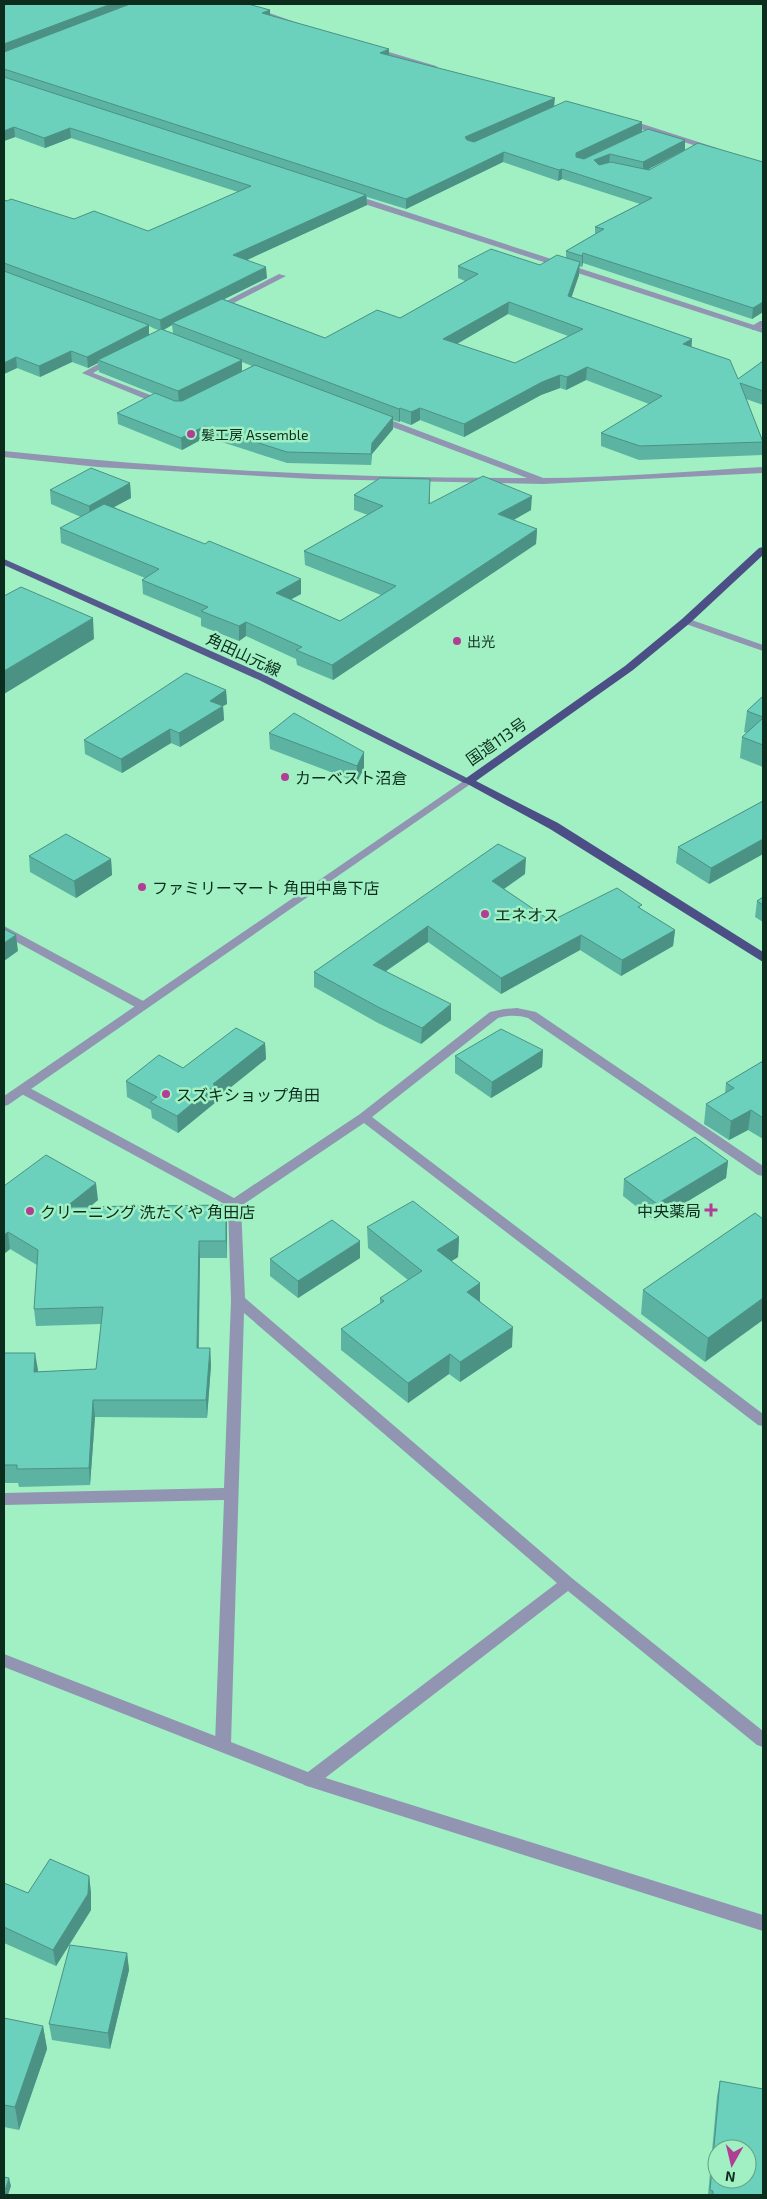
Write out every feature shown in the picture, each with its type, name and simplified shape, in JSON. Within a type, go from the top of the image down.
[{"type":"highway","name":"国道113号","points":[[763,550],[686,621],[629,668],[468,781],[554,826],[763,958]]},
{"type":"main road","name":"角田山元線","points":[[4,562],[254,674],[468,781]]},
{"type":"street","points":[[238,4],[310,28]]},
{"type":"street","points":[[365,47],[439,68]]},
{"type":"street","points":[[618,120],[721,150]]},
{"type":"street","points":[[646,135],[654,131]]},
{"type":"street","points":[[695,150],[704,145]]},
{"type":"street","points":[[340,193],[759,330],[763,323]]},
{"type":"street","points":[[204,314],[282,276]]},
{"type":"street","points":[[120,356],[86,373],[169,405]]},
{"type":"street","points":[[366,414],[543,481]]},
{"type":"street","points":[[4,454],[98,464],[313,476],[543,481],[763,470]]},
{"type":"street","points":[[686,621],[763,648]]},
{"type":"street","points":[[4,1102],[141,1005],[468,781]]},
{"type":"street","points":[[4,930],[141,1005]]},
{"type":"street","points":[[234,1204],[364,1117],[494,1015],[516,1010],[532,1015],[763,1172]]},
{"type":"street","points":[[22,1089],[234,1204]]},
{"type":"street","points":[[364,1117],[763,1421]]},
{"type":"street","points":[[223,1744],[238,1300],[234,1204]]},
{"type":"street","points":[[238,1300],[568,1583],[763,1740]]},
{"type":"street","points":[[4,1499],[231,1494]]},
{"type":"street","points":[[310,1780],[568,1583]]},
{"type":"street","points":[[4,1660],[223,1744],[310,1780],[763,1923]]},
{"type":"building","points":[[4,4],[111,4],[4,44]]},
{"type":"building","points":[[130,4],[248,4],[270,10],[262,13],[389,49],[380,53],[555,98],[465,137],[467,140],[474,142],[566,101],[642,122],[576,153],[576,157],[584,159],[648,129],[685,140],[643,162],[610,154],[594,160],[599,165],[611,162],[649,170],[698,143],[763,162],[763,302],[753,308],[583,253],[582,256],[566,251],[604,229],[595,227],[652,198],[562,169],[559,170],[504,152],[406,199],[4,69],[4,52]]},
{"type":"building","points":[[4,77],[366,195],[233,255],[266,267],[160,320],[4,263],[4,200],[11,199],[74,219],[94,211],[148,231],[251,186],[70,128],[44,138],[14,127],[4,131]]},
{"type":"building","points":[[491,249],[540,265],[557,255],[580,262],[568,296],[692,339],[683,344],[730,360],[738,379],[763,361],[763,391],[740,383],[763,442],[640,446],[601,433],[662,396],[587,367],[567,377],[560,375],[542,382],[464,424],[420,408],[411,412],[399,409],[172,323],[222,299],[325,338],[377,310],[400,318],[478,274],[458,266]],"holes":[[[509,302],[583,329],[515,363],[443,339]]]},
{"type":"building","points":[[4,271],[149,325],[87,357],[71,351],[39,366],[16,357],[4,363]]},
{"type":"building","points":[[161,329],[242,360],[178,391],[98,360]]},
{"type":"building","points":[[255,365],[393,417],[372,443],[371,454],[287,452],[205,426],[181,438],[117,413],[155,393],[175,401],[182,401]]},
{"type":"building","points":[[91,468],[130,483],[89,506],[50,490]]},
{"type":"building","points":[[483,476],[532,496],[498,514],[537,529],[332,665],[296,650],[302,647],[246,622],[239,626],[201,611],[208,607],[142,580],[159,569],[60,528],[104,504],[205,544],[209,541],[301,579],[276,593],[340,621],[396,586],[304,551],[383,506],[354,495],[380,478],[430,479],[429,504]]},
{"type":"building","points":[[21,587],[93,618],[4,671],[4,596]]},
{"type":"building","points":[[186,673],[226,690],[210,701],[223,706],[179,733],[170,729],[121,759],[84,740]]},
{"type":"building","points":[[763,696],[763,717],[747,711]]},
{"type":"building","points":[[294,713],[364,752],[357,766],[269,733]]},
{"type":"building","points":[[763,718],[763,745],[742,737]]},
{"type":"building","points":[[763,801],[763,839],[711,868],[678,847]]},
{"type":"building","points":[[66,834],[111,859],[74,881],[29,856]]},
{"type":"building","points":[[498,844],[526,858],[492,881],[551,921],[617,888],[642,905],[638,907],[675,930],[622,960],[581,935],[501,978],[428,926],[373,965],[451,1004],[422,1028],[378,1007],[314,972]]},
{"type":"building","points":[[763,897],[763,905],[757,901]]},
{"type":"building","points":[[4,929],[16,935],[4,943]]},
{"type":"building","points":[[236,1028],[265,1043],[213,1084],[215,1085],[177,1116],[150,1102],[157,1097],[126,1081],[159,1055],[183,1068]]},
{"type":"building","points":[[501,1029],[543,1050],[492,1082],[455,1056]]},
{"type":"building","points":[[763,1061],[763,1118],[751,1110],[731,1121],[706,1104],[734,1088],[726,1083]]},
{"type":"building","points":[[695,1137],[728,1161],[657,1204],[624,1179]]},
{"type":"building","points":[[46,1155],[96,1183],[66,1207],[226,1205],[226,1241],[199,1241],[197,1348],[210,1348],[206,1400],[93,1400],[89,1468],[17,1469],[17,1465],[4,1465],[4,1353],[35,1353],[34,1372],[96,1369],[103,1307],[34,1309],[38,1250],[8,1232],[4,1235],[4,1186]]},
{"type":"building","points":[[413,1201],[459,1237],[437,1250],[480,1283],[467,1292],[513,1327],[460,1362],[450,1354],[408,1383],[341,1329],[384,1301],[380,1298],[422,1271],[367,1227]]},
{"type":"building","points":[[755,1213],[763,1219],[763,1298],[708,1338],[643,1290]]},
{"type":"building","points":[[332,1220],[360,1241],[298,1281],[270,1259]]},
{"type":"building","points":[[50,1859],[89,1876],[88,1894],[53,1950],[4,1927],[4,1883],[28,1893]]},
{"type":"building","points":[[70,1945],[127,1953],[108,2033],[49,2024]]},
{"type":"building","points":[[4,2018],[43,2026],[15,2107],[4,2105]]},
{"type":"building","points":[[720,2081],[763,2089],[763,2195],[713,2195],[713,2191],[710,2189],[757,2189],[757,2139],[715,2139]]},
{"type":"building","points":[[4,2177],[9,2178],[4,2193]]},
{"type":"place","name":"髪工房 Assemble","points":[[191,434]]},
{"type":"place","name":"出光","points":[[457,641]]},
{"type":"place","name":"カーベスト沼倉","points":[[285,777]]},
{"type":"place","name":"ファミリーマート 角田中島下店","points":[[142,887]]},
{"type":"place","name":"エネオス","points":[[485,914]]},
{"type":"place","name":"スズキショップ角田","points":[[166,1094]]},
{"type":"place","name":"中央薬局","points":[[711,1210]]},
{"type":"place","name":"クリーニング 洗たくや 角田店","points":[[30,1211]]}]
